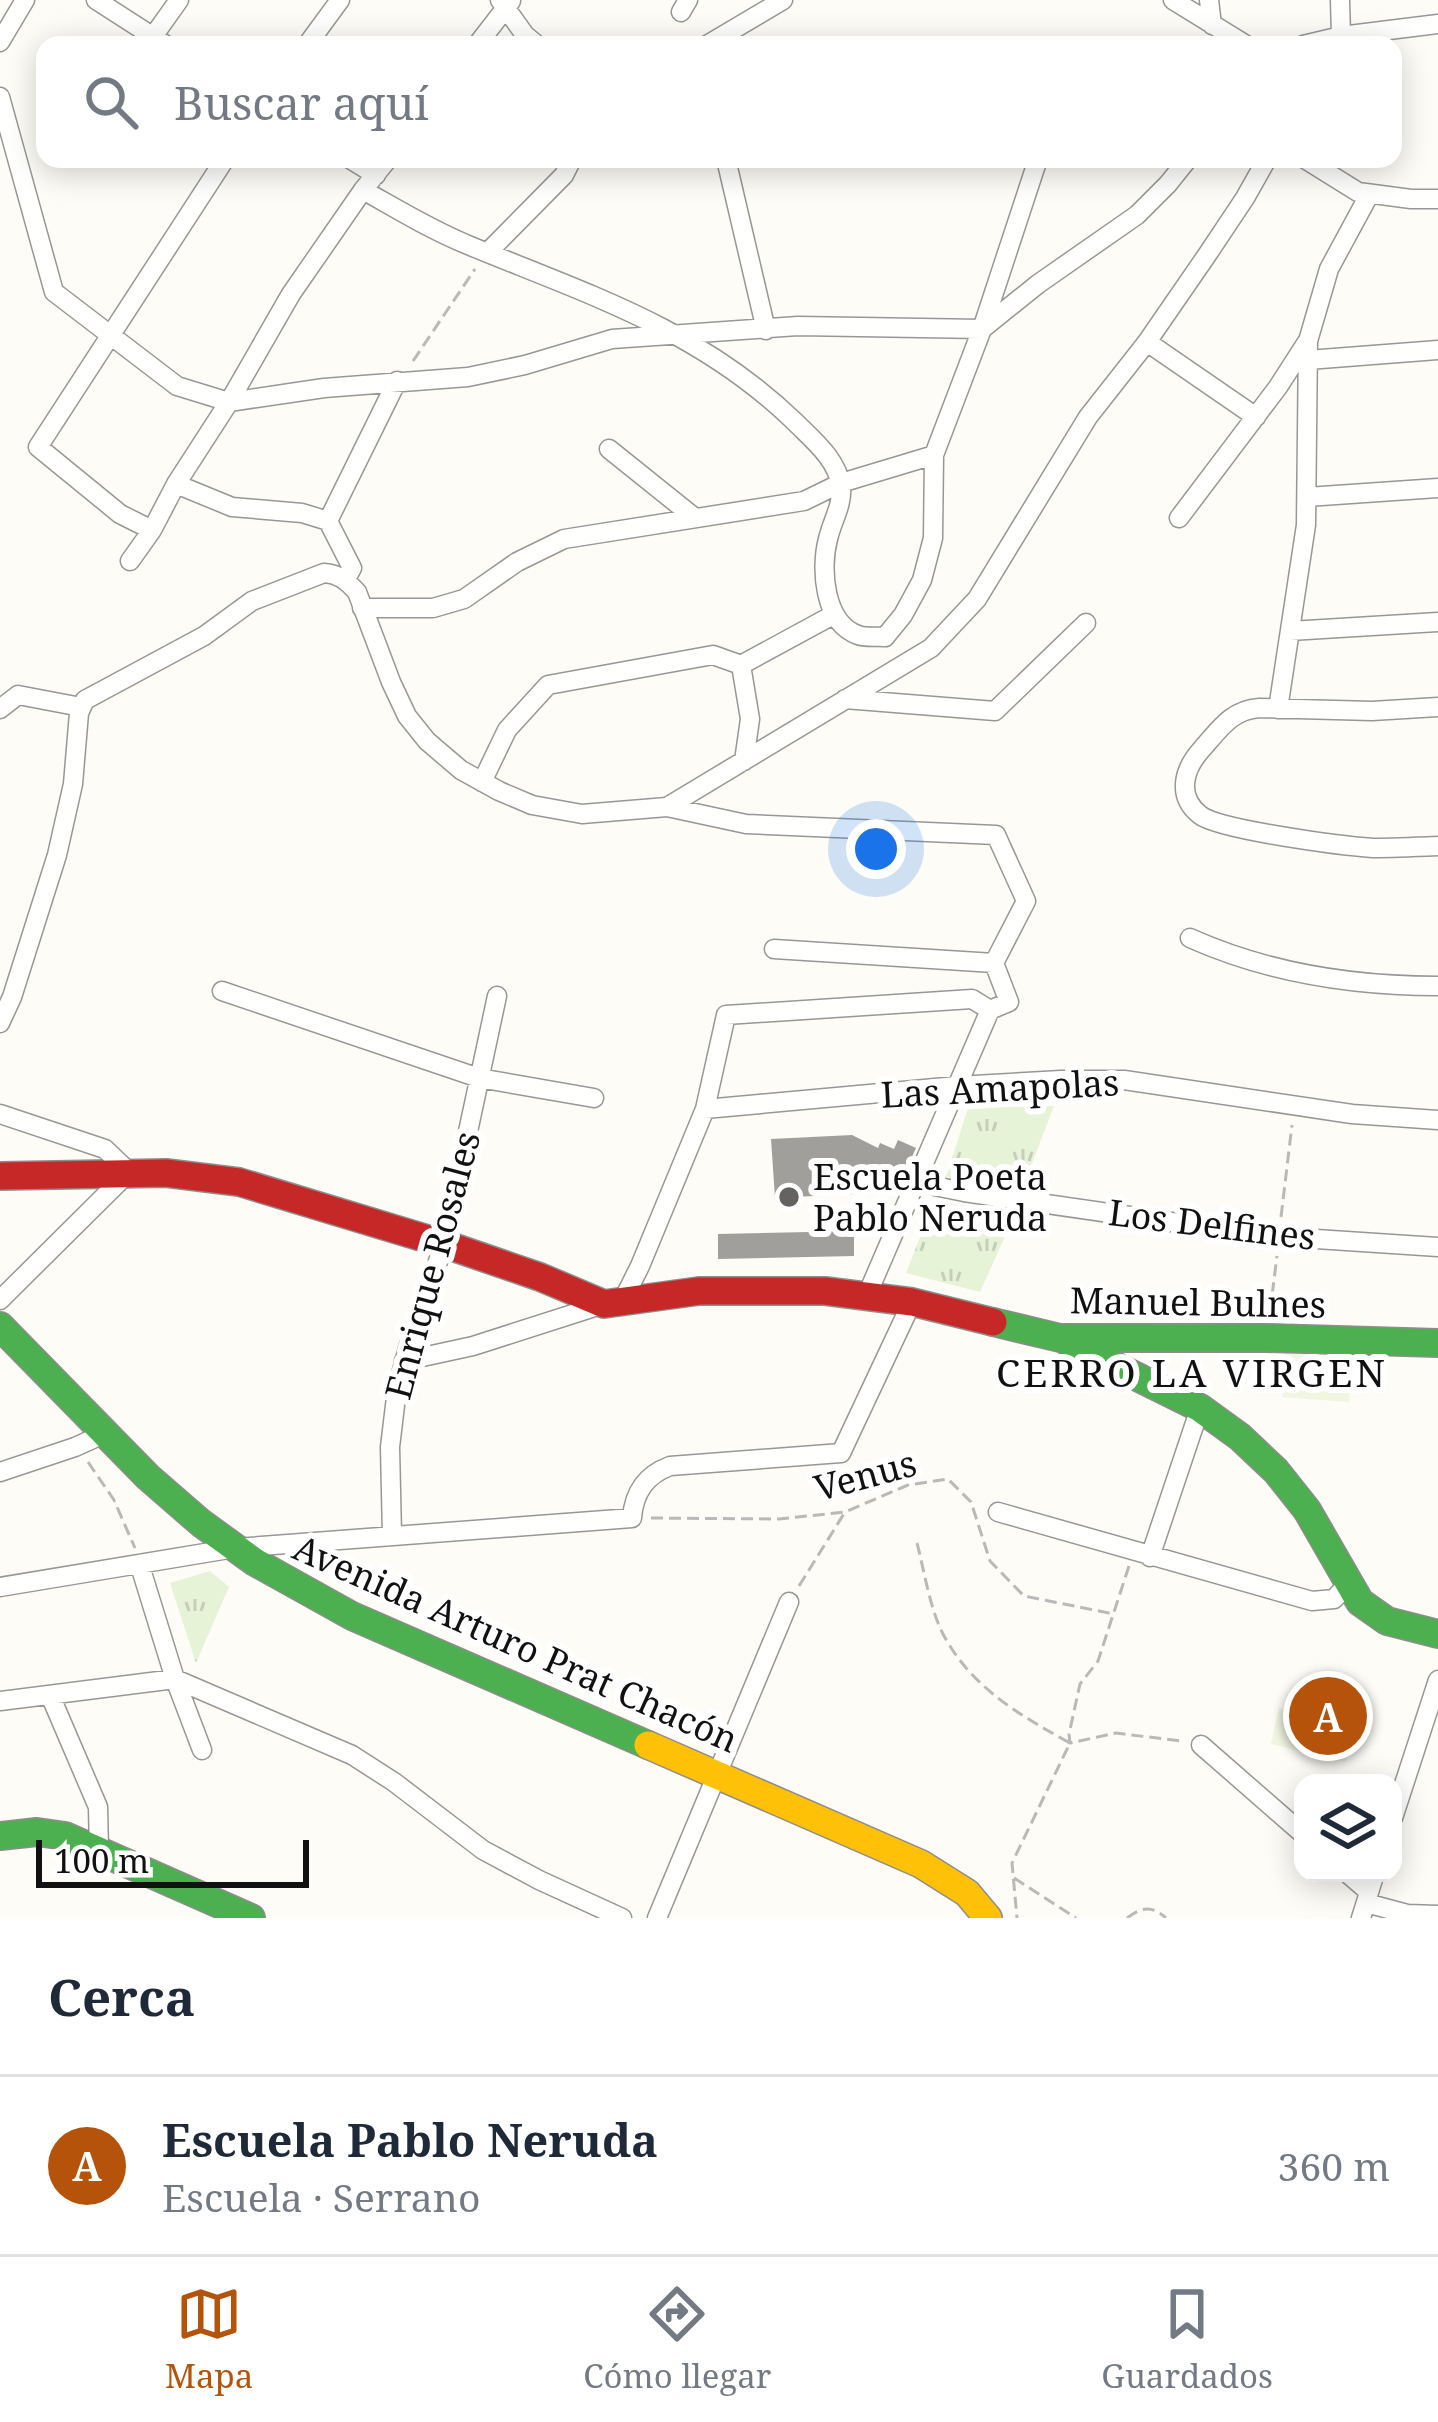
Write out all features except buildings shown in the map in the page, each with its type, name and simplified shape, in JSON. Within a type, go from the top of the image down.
[{"type":"street","points":[[0,42],[26,0]]},
{"type":"street","points":[[96,0],[147,36]]},
{"type":"street","points":[[158,36],[179,0]]},
{"type":"street","points":[[314,36],[340,0]]},
{"type":"street","points":[[722,36],[784,0]]},
{"type":"street","points":[[1173,0],[1230,36]]},
{"type":"street","points":[[1209,0],[1212,26]]},
{"type":"street","points":[[1340,0],[1341,36],[1438,24]]},
{"type":"street","points":[[484,36],[506,2],[525,36]]},
{"type":"street","points":[[0,97],[54,292],[177,386],[229,402],[468,377],[612,339],[798,326],[982,328],[1137,214],[1181,168]]},
{"type":"street","points":[[152,530],[120,514],[38,447],[219,168]]},
{"type":"street","points":[[488,252],[568,168]]},
{"type":"street","points":[[728,168],[766,330]]},
{"type":"street","points":[[130,561],[291,294],[375,174],[467,245],[626,309],[676,334],[760,390],[832,460],[841,483],[824,571],[833,615],[857,635],[885,637],[922,580],[933,538],[934,455],[1035,168]]},
{"type":"street","points":[[667,807],[931,648],[977,599],[1088,417],[1147,343],[1262,168]]},
{"type":"street","points":[[1318,168],[1369,195],[1438,199]]},
{"type":"street","points":[[1278,709],[1306,525],[1308,351],[1329,269],[1369,195]]},
{"type":"street","points":[[1147,343],[1256,416]]},
{"type":"street","points":[[1308,351],[1438,350]]},
{"type":"street","points":[[1179,518],[1308,351]]},
{"type":"street","points":[[328,521],[397,381]]},
{"type":"street","points":[[609,449],[695,518]]},
{"type":"street","points":[[362,608],[433,608],[464,599],[517,562],[564,539],[804,501],[841,483],[934,455]]},
{"type":"street","points":[[176,484],[232,507],[302,513],[328,521],[352,568],[346,579]]},
{"type":"street","points":[[1306,497],[1438,488]]},
{"type":"street","points":[[0,1023],[67,817],[81,706],[91,694],[204,636],[252,601],[324,573],[334,574],[357,592],[392,682],[416,728],[461,770],[532,805],[582,814],[667,807],[746,824],[996,835],[1026,901],[994,963],[1009,1002],[990,1010],[867,1295]]},
{"type":"street","points":[[482,782],[507,730],[548,685],[713,655],[741,665],[833,615]]},
{"type":"street","points":[[1290,631],[1438,622]]},
{"type":"street","points":[[845,699],[995,711],[1086,623]]},
{"type":"street","points":[[741,665],[750,719],[744,761]]},
{"type":"street","points":[[0,709],[18,695],[81,706]]},
{"type":"street","points":[[1438,707],[1250,709],[1234,714],[1191,762],[1185,788],[1196,812],[1218,823],[1371,848],[1438,846]]},
{"type":"street","points":[[1190,938],[1248,962],[1289,971],[1374,984],[1438,986]]},
{"type":"street","points":[[774,949],[994,963]]},
{"type":"street","points":[[222,992],[479,1078],[594,1098]]},
{"type":"street","name":"Enrique Rosales","points":[[392,1536],[390,1447],[395,1404],[404,1361],[444,1244],[497,996]]},
{"type":"street","points":[[613,1302],[640,1266],[704,1109],[726,1015],[972,999],[990,1010]]},
{"type":"street","name":"Las Amapolas","points":[[704,1109],[957,1086],[1124,1080],[1352,1114],[1438,1120]]},
{"type":"street","points":[[0,1114],[105,1149],[129,1172],[0,1300]]},
{"type":"street","name":"Manuel Bulnes","points":[[0,1176],[129,1172],[239,1182],[613,1302]]},
{"type":"street","name":"Los Delfines","points":[[915,1182],[1213,1228],[1438,1246]]},
{"type":"street","name":"Manuel Bulnes","points":[[404,1361],[473,1346],[613,1302],[741,1289],[867,1295],[1060,1338],[1438,1343]]},
{"type":"street","points":[[0,1588],[235,1548],[632,1517],[640,1487],[670,1466],[841,1453],[911,1302]]},
{"type":"street","name":"Avenida Arturo Prat Chacón","points":[[0,1327],[168,1495],[272,1574],[352,1616],[921,1864],[968,1892],[988,1918]]},
{"type":"street","points":[[1060,1338],[1200,1408],[1240,1437],[1307,1510],[1360,1601],[1397,1625],[1438,1634]]},
{"type":"street","points":[[1153,1383],[1152,1359],[1164,1338]]},
{"type":"street","points":[[1141,1554],[1200,1408]]},
{"type":"street","points":[[0,1472],[106,1433]]},
{"type":"street","points":[[998,1512],[1312,1601],[1334,1599],[1348,1584]]},
{"type":"street","points":[[140,1566],[202,1750]]},
{"type":"street","points":[[657,1918],[789,1602]]},
{"type":"street","points":[[0,1701],[175,1679],[352,1755],[483,1850],[622,1918]]},
{"type":"street","points":[[1402,1791],[1438,1680]]},
{"type":"street","points":[[50,1695],[98,1807],[99,1850]]},
{"type":"street","points":[[1201,1745],[1294,1826]]},
{"type":"street","points":[[0,1836],[47,1832],[82,1841],[251,1918]]},
{"type":"street","points":[[1368,1896],[1407,1914],[1438,1915]]},
{"type":"path","points":[[397,381],[488,252]]},
{"type":"path","points":[[75,1447],[114,1500],[140,1566]]},
{"type":"path","name":"Venus","points":[[632,1517],[779,1519],[845,1512],[908,1485],[948,1479],[971,1502],[990,1561],[1024,1596],[1114,1614]]},
{"type":"path","points":[[789,1602],[845,1512]]},
{"type":"path","points":[[916,1543],[942,1632],[977,1683],[1022,1717],[1070,1743],[1116,1733],[1201,1745]]},
{"type":"path","points":[[1017,1918],[1012,1863],[1070,1743],[1080,1684],[1098,1661],[1104,1635],[1141,1554]]},
{"type":"path","points":[[1012,1877],[1076,1918]]},
{"type":"path","points":[[1127,1918],[1150,1908],[1166,1918]]},
{"type":"green space","points":[[1054,1106],[1023,1187],[946,1177],[968,1108]]},
{"type":"green space","points":[[934,1202],[1016,1212],[980,1292],[906,1273]]},
{"type":"green space","points":[[1285,1353],[1352,1358],[1349,1402],[1282,1397]]},
{"type":"green space","points":[[210,1571],[229,1587],[196,1663],[170,1583]]},
{"type":"green space","points":[[1279,1708],[1354,1726],[1346,1762],[1271,1744]]},
{"type":"traffic: fast","points":[[993,1322],[1060,1338],[1438,1343]]},
{"type":"traffic: fast","points":[[0,1326],[148,1477],[255,1562],[352,1616],[648,1745]]},
{"type":"traffic: fast","points":[[1069,1343],[1200,1408],[1240,1437],[1307,1510],[1360,1602],[1387,1621],[1438,1634]]},
{"type":"traffic: fast","points":[[0,1836],[37,1832],[65,1836],[251,1918]]},
{"type":"traffic: slow","points":[[648,1745],[921,1864],[967,1893],[988,1918]]},
{"type":"traffic: jam","points":[[0,1176],[166,1173],[239,1182],[444,1244],[604,1304],[699,1291],[825,1291],[912,1302],[993,1322]]},
{"type":"place","name":"Escuela Poeta Pablo Neruda","points":[[789,1197]]},
{"type":"place","name":"Escuela Pablo Neruda","points":[[1328,1716]]},
{"type":"district","name":"CERRO LA VIRGEN","points":[[1192,1371]]}]
